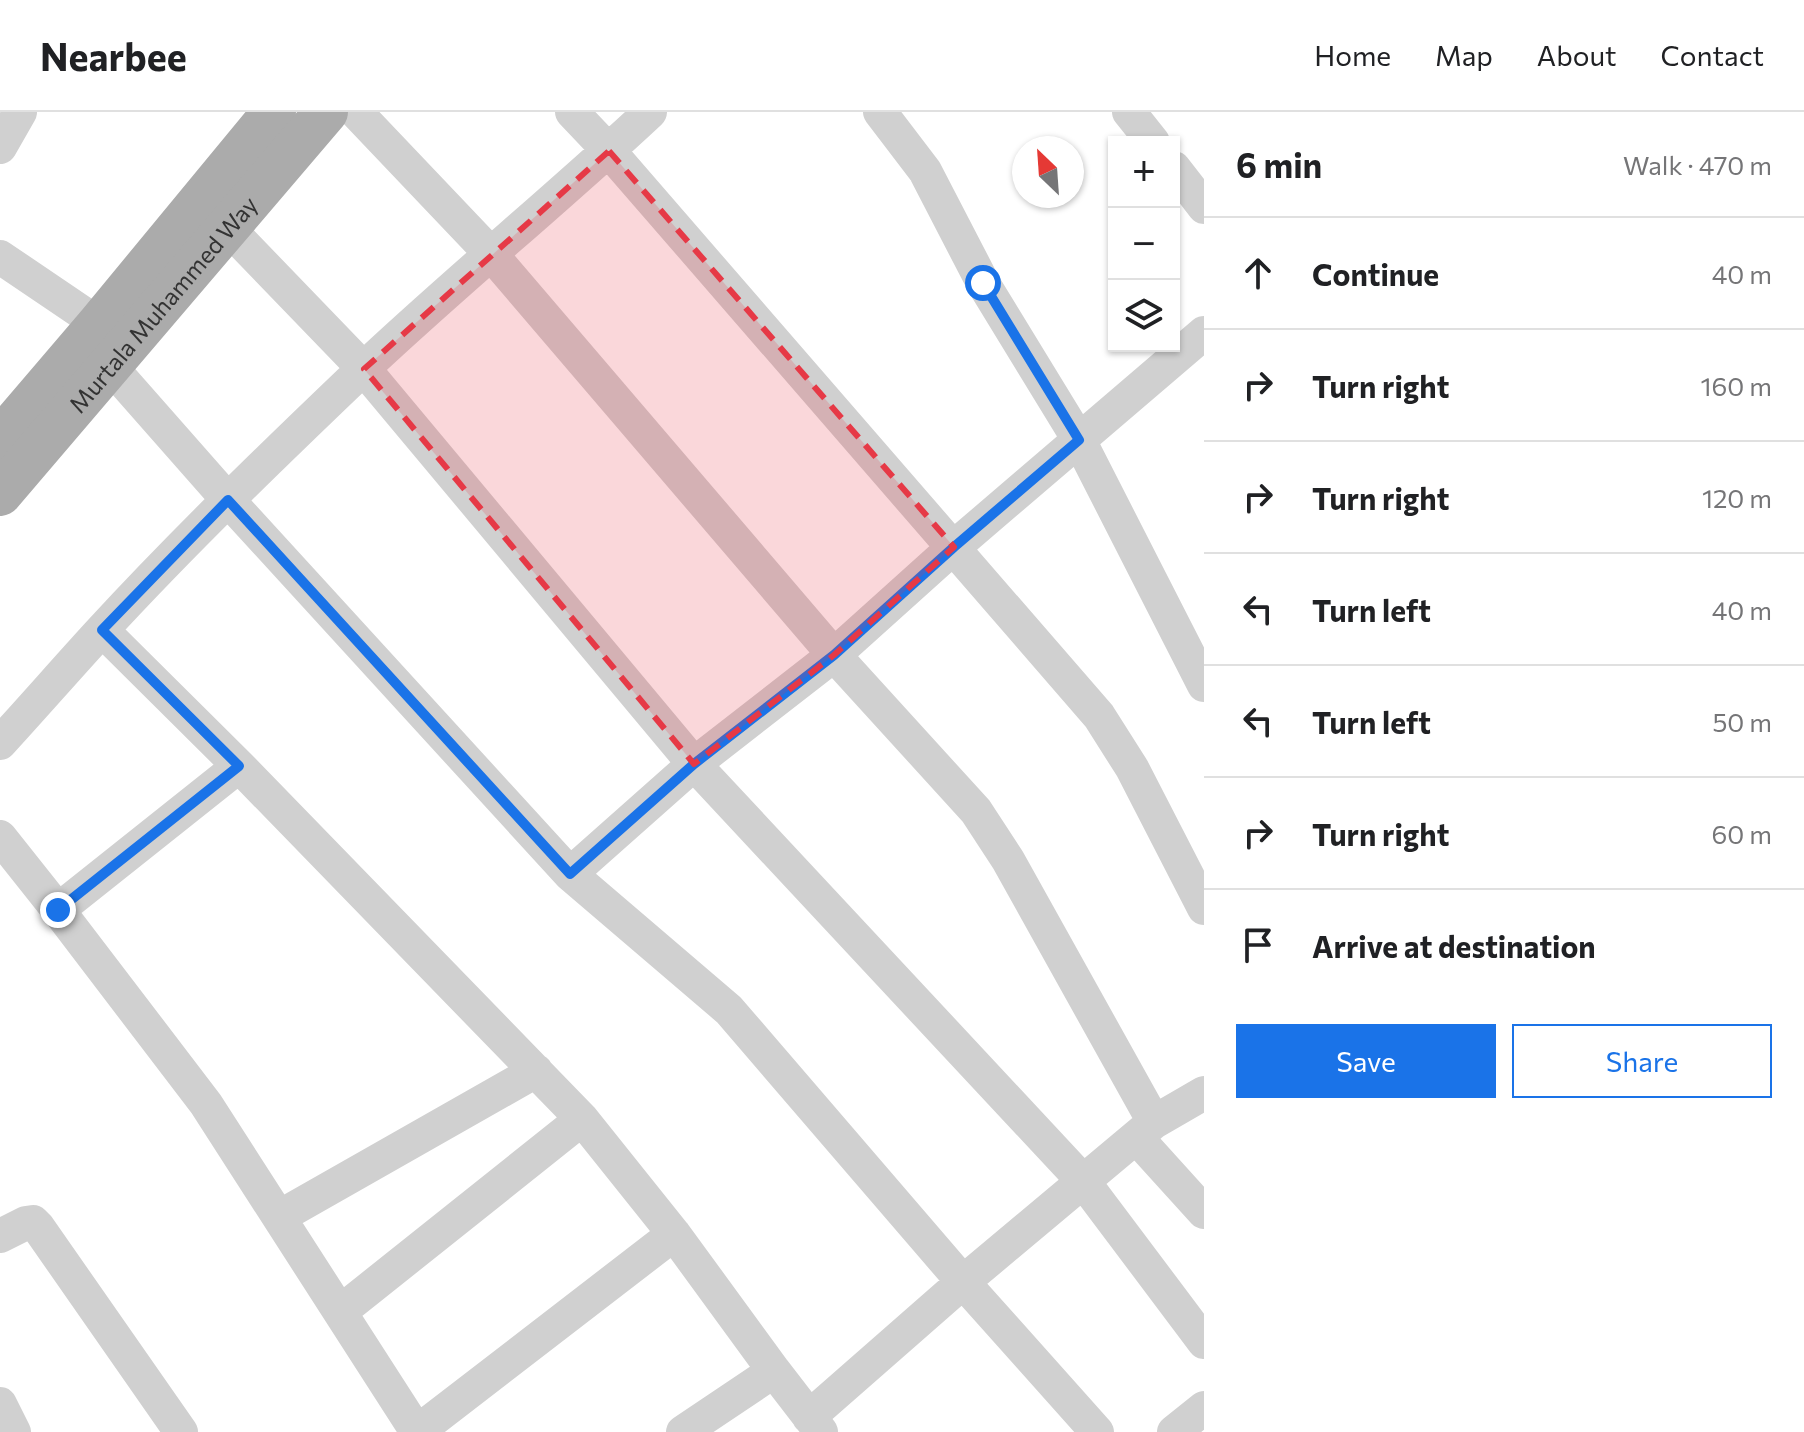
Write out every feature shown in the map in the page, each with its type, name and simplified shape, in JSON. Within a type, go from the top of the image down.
[{"type":"main road","name":"Murtala Muhammed Way","points":[[0,440],[274,112]]},
{"type":"main road","name":"Murtala Muhammed Way","points":[[0,494],[326,112]]},
{"type":"street","points":[[0,147],[20,112]]},
{"type":"street","points":[[356,112],[491,254],[834,655],[976,811],[1008,860],[1145,1130],[1204,1212]]},
{"type":"street","points":[[572,112],[1099,716],[1132,768],[1204,908]]},
{"type":"street","points":[[0,743],[102,630],[228,500],[364,369],[650,112]]},
{"type":"street","points":[[880,112],[925,171],[983,283],[1079,440],[1204,685]]},
{"type":"street","points":[[1129,112],[1148,136]]},
{"type":"street","points":[[1180,176],[1204,207]]},
{"type":"street","points":[[227,227],[364,369],[694,764],[1083,1181],[1204,1342]]},
{"type":"street","points":[[0,257],[99,324]]},
{"type":"street","points":[[570,874],[694,764],[834,655],[954,547],[1204,333]]},
{"type":"street","points":[[110,366],[228,500],[570,874],[729,1010],[963,1282],[1097,1432]]},
{"type":"street","points":[[102,630],[239,766],[582,1119],[674,1234],[815,1424],[963,1282],[1145,1130],[1204,1093]]},
{"type":"street","points":[[58,910],[239,766]]},
{"type":"street","points":[[0,837],[206,1104],[417,1432],[674,1234]]},
{"type":"street","points":[[279,1217],[536,1071]]},
{"type":"street","points":[[340,1312],[582,1119]]},
{"type":"street","points":[[0,1236],[26,1223],[33,1222],[38,1227],[181,1432]]},
{"type":"street","points":[[683,1432],[774,1371]]},
{"type":"street","points":[[0,1404],[14,1432]]},
{"type":"street","points":[[1174,1432],[1204,1408]]},
{"type":"highlighted area","points":[[609,151],[954,547],[834,655],[694,764],[364,369]]},
{"type":"route","points":[[58,910],[239,766],[102,630],[228,500],[570,874],[694,764],[834,655],[1079,440],[983,283]]}]
